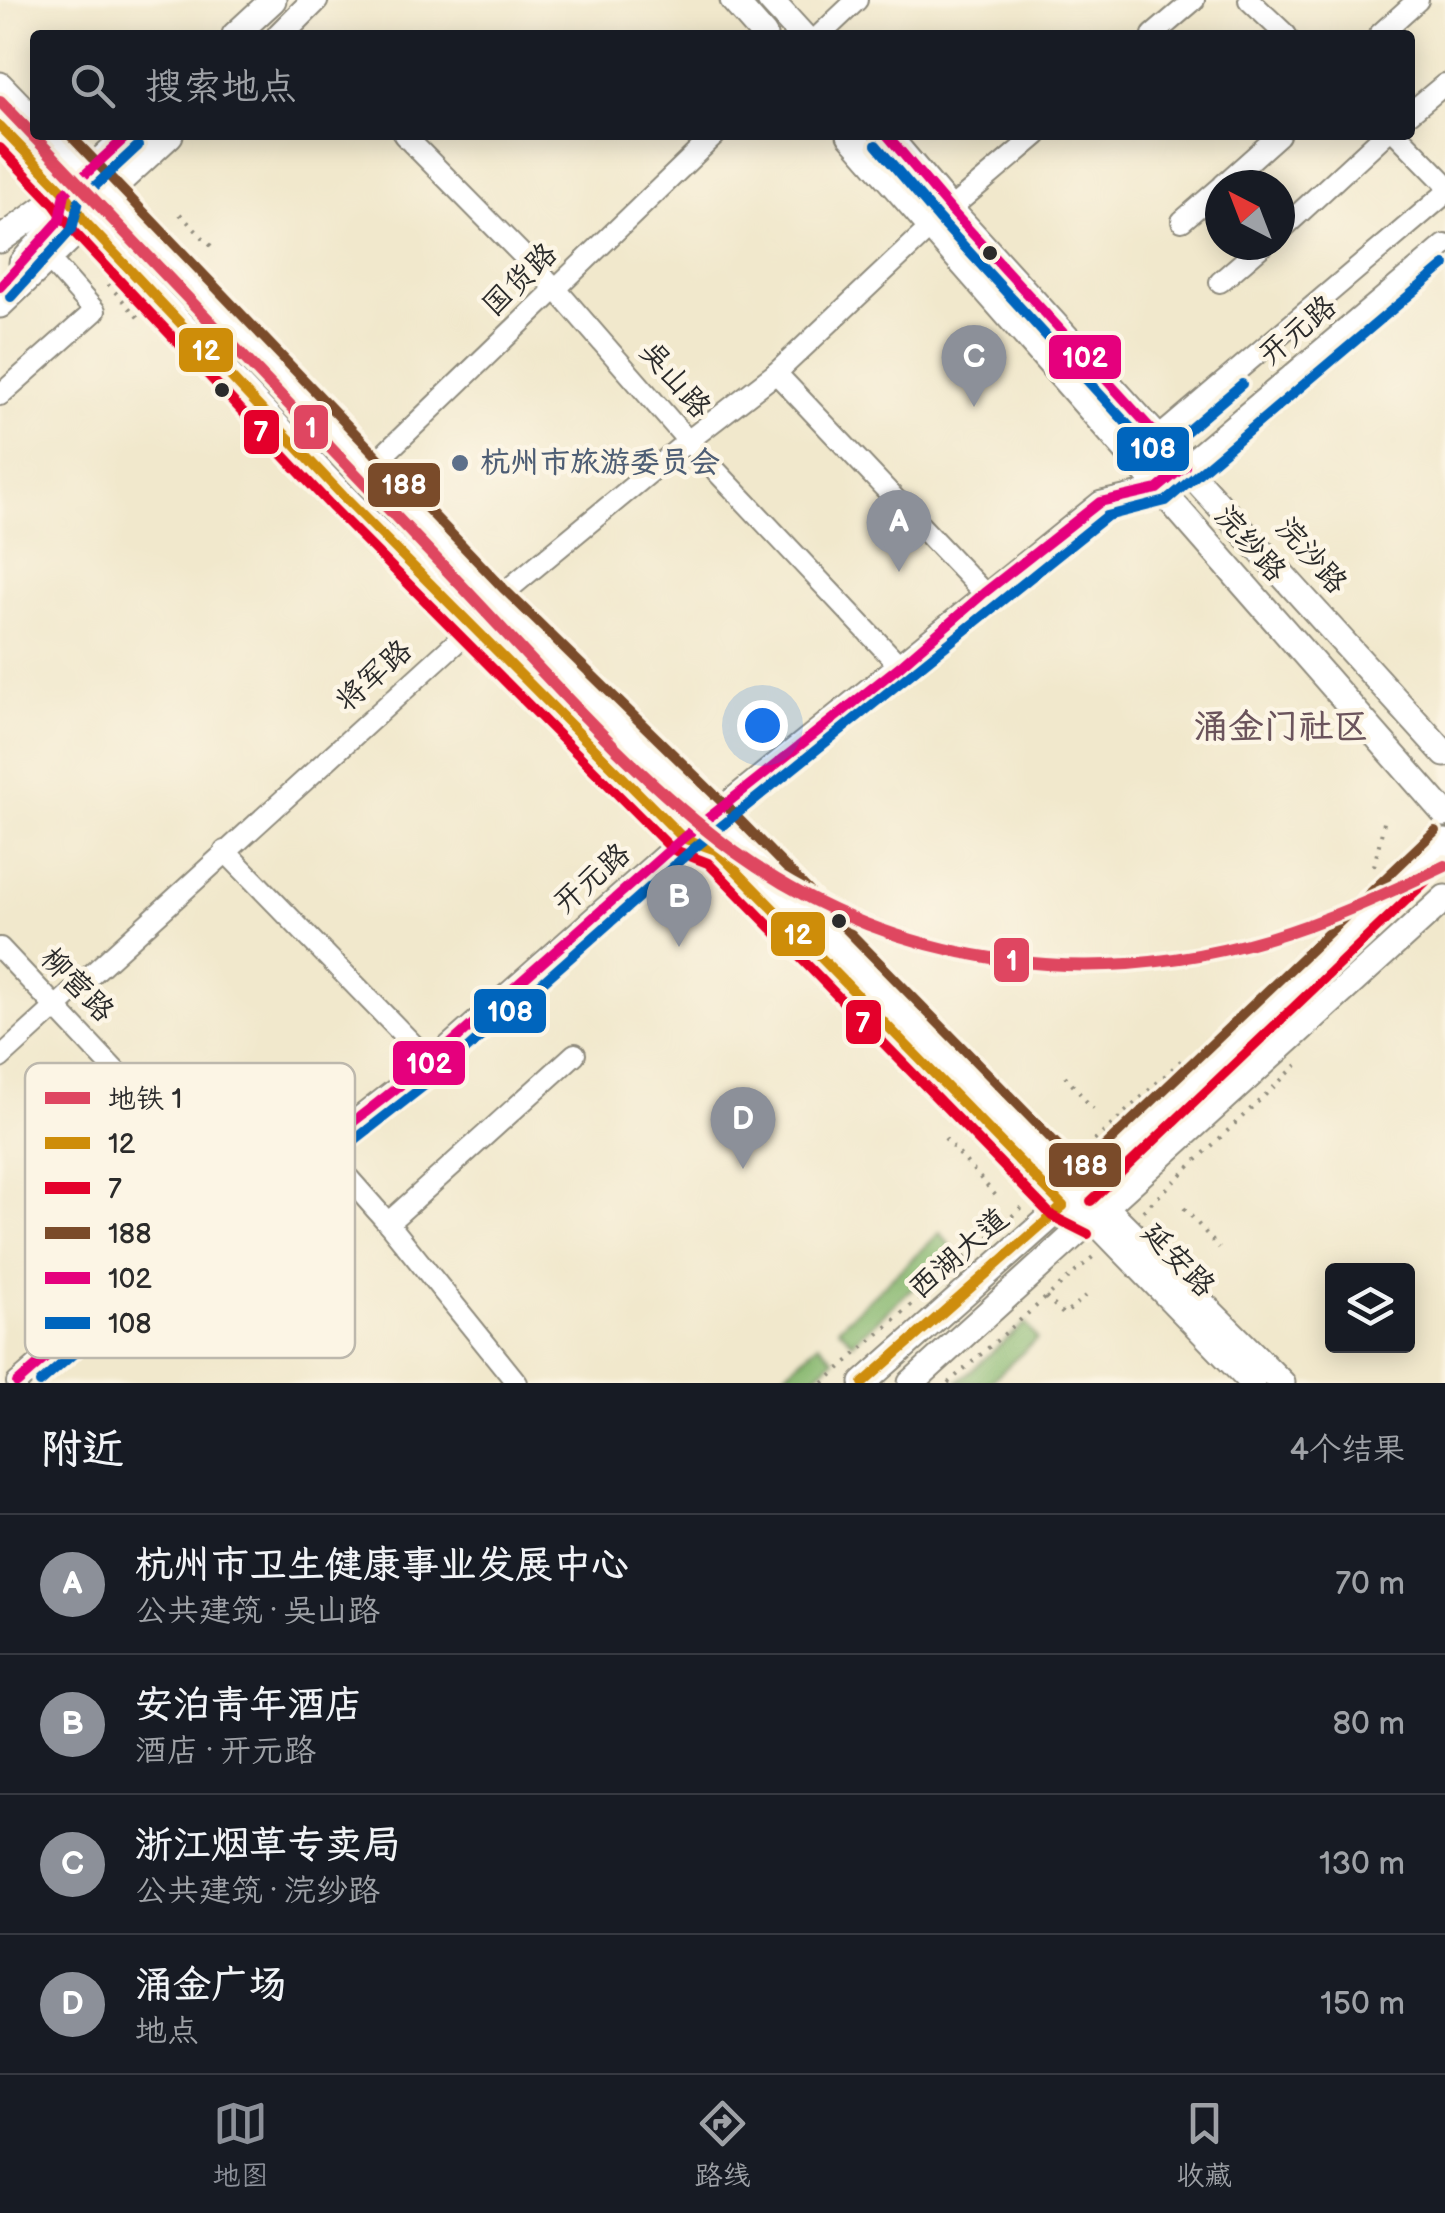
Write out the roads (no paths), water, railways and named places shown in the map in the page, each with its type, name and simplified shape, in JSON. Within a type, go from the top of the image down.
[{"type":"main road","points":[[241,30],[276,0]]},
{"type":"main road","points":[[293,30],[315,0]]},
{"type":"main road","points":[[733,0],[760,30]]},
{"type":"main road","points":[[770,0],[797,30]]},
{"type":"main road","points":[[0,85],[30,116]]},
{"type":"main road","name":"延安路","points":[[0,126],[65,193],[86,224],[472,628],[683,838],[716,850],[1063,1188],[1100,1214],[1252,1383]]},
{"type":"main road","name":"延安路","points":[[54,140],[494,601],[713,814],[1063,1188]]},
{"type":"main road","points":[[0,240],[65,193],[123,140]]},
{"type":"main road","points":[[0,305],[86,224],[106,194],[165,140]]},
{"type":"main road","name":"浣纱路","points":[[854,140],[1445,814]]},
{"type":"main road","name":"浣沙路","points":[[891,140],[1445,754]]},
{"type":"main road","points":[[0,272],[65,193]]},
{"type":"main road","points":[[0,287],[60,220],[65,193]]},
{"type":"main road","name":"西湖大道","points":[[862,1383],[1063,1188],[1445,842]]},
{"type":"main road","points":[[911,1383],[1445,898]]},
{"type":"main road","name":"延安路","points":[[1119,1234],[1282,1383]]},
{"type":"street","points":[[276,0],[291,30]]},
{"type":"street","points":[[825,30],[856,0]]},
{"type":"street","points":[[1159,30],[1194,0]]},
{"type":"street","points":[[1249,0],[1281,30]]},
{"type":"street","points":[[1384,30],[1418,0]]},
{"type":"street","points":[[1415,109],[1445,84]]},
{"type":"street","name":"吴山路","points":[[409,140],[555,288],[688,441],[900,666]]},
{"type":"street","name":"国货路","points":[[368,470],[711,140]]},
{"type":"street","name":"将军路","points":[[0,1058],[472,628],[494,601],[776,373],[950,209],[1031,140]]},
{"type":"street","points":[[1240,170],[1273,140]]},
{"type":"street","points":[[1295,217],[1379,140]]},
{"type":"street","points":[[1403,140],[1445,183]]},
{"type":"street","name":"开元路","points":[[1132,460],[1445,194]]},
{"type":"street","points":[[1182,221],[1205,201]]},
{"type":"street","name":"开元路","points":[[355,1120],[430,1062],[683,838],[900,666],[984,593],[1100,502],[1158,489],[1445,246]]},
{"type":"street","points":[[0,396],[95,311],[49,259]]},
{"type":"street","points":[[1220,282],[1246,260]]},
{"type":"street","points":[[776,373],[984,593]]},
{"type":"street","points":[[225,852],[430,1062]]},
{"type":"street","name":"柳营路","points":[[0,948],[109,1063]]},
{"type":"street","points":[[388,1223],[575,1054]]},
{"type":"street","points":[[355,1186],[517,1383]]},
{"type":"street","name":"开元路","points":[[18,1383],[46,1358]]},
{"type":"metro line","name":"1","points":[[0,101],[30,132]]},
{"type":"metro line","name":"1","points":[[37,140],[621,753],[696,822],[795,890],[859,921],[924,943],[992,958],[1060,965],[1130,964],[1199,955],[1269,938],[1336,914],[1445,866]]},
{"type":"place","name":"浙江烟草专卖局","points":[[974,407]]},
{"type":"place","name":"杭州市旅游委员会","points":[[460,463]]},
{"type":"place","name":"杭州市卫生健康事业发展中心","points":[[899,572]]},
{"type":"place","name":"安泊青年酒店","points":[[679,947]]},
{"type":"place","name":"涌金广场","points":[[743,1169]]},
{"type":"district","name":"涌金门社区","points":[[1281,727]]}]
